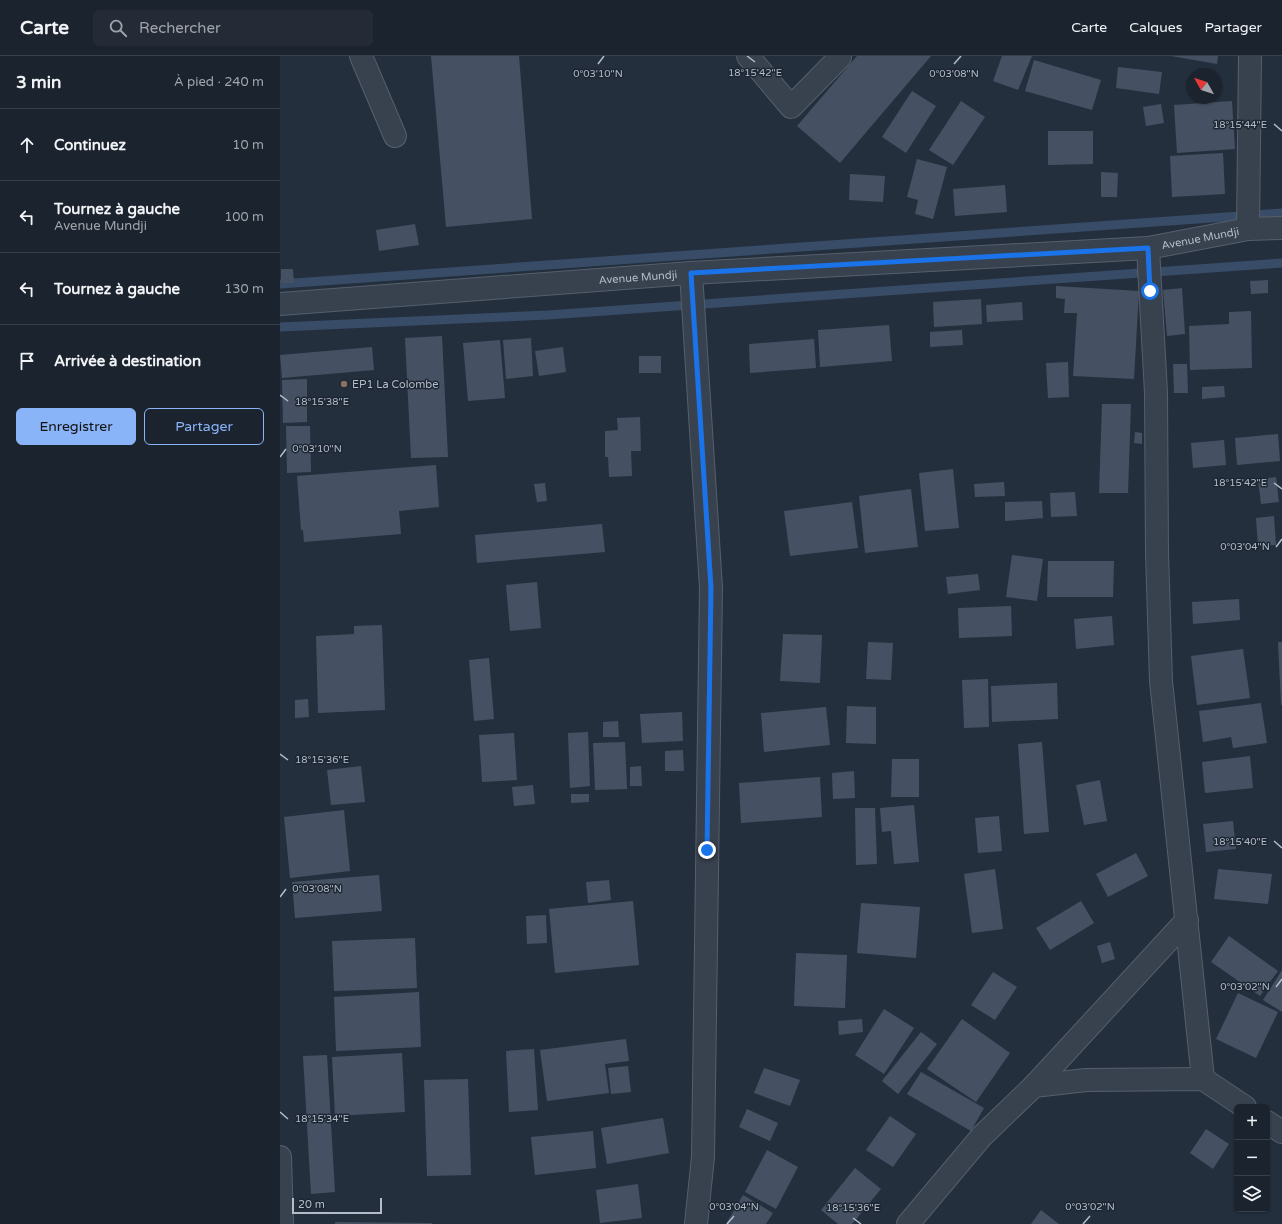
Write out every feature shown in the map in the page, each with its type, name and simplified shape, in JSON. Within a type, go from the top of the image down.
[{"type":"street","points":[[361,56],[395,136]]},
{"type":"street","points":[[748,56],[791,107],[840,57]]},
{"type":"street","points":[[1250,56],[1265,229]]},
{"type":"street","name":"Avenue Mundji","points":[[280,304],[691,273],[1148,248],[1265,229]]},
{"type":"street","points":[[1148,248],[1156,393],[1157,554],[1161,681],[1204,1079]]},
{"type":"street","points":[[691,273],[711,588],[703,1157],[696,1224]]},
{"type":"street","points":[[908,1224],[982,1136],[1034,1086],[1187,920]]},
{"type":"street","points":[[1034,1086],[1086,1080],[1204,1079],[1241,1104]]},
{"type":"street","points":[[1270,1124],[1282,1132]]},
{"type":"street","points":[[280,1158],[282,1224]]},
{"type":"building","points":[[431,56],[519,56],[532,219],[446,227]]},
{"type":"building","points":[[857,56],[931,56],[840,163],[797,126]]},
{"type":"building","points":[[1002,56],[1032,56],[1018,90],[993,81]]},
{"type":"building","points":[[1171,56],[1218,56],[1217,64]]},
{"type":"building","points":[[1034,60],[1101,80],[1092,110],[1025,91]]},
{"type":"building","points":[[1118,67],[1162,72],[1159,94],[1116,88]]},
{"type":"building","points":[[912,91],[936,106],[906,153],[882,137]]},
{"type":"building","points":[[961,101],[985,117],[953,165],[929,150]]},
{"type":"building","points":[[1232,101],[1235,149],[1177,153],[1174,105],[1222,104],[1222,102]]},
{"type":"building","points":[[1161,104],[1164,123],[1146,126],[1143,107]]},
{"type":"building","points":[[1048,131],[1093,131],[1093,164],[1048,165]]},
{"type":"building","points":[[1223,153],[1225,194],[1172,197],[1170,156]]},
{"type":"building","points":[[917,159],[947,167],[933,219],[915,214],[918,200],[907,197]]},
{"type":"building","points":[[1101,172],[1118,173],[1117,197],[1101,197]]},
{"type":"building","points":[[850,174],[885,176],[883,202],[849,200]]},
{"type":"building","points":[[1005,185],[1007,212],[955,216],[953,189]]},
{"type":"building","points":[[415,224],[419,245],[379,251],[376,230]]},
{"type":"building","points":[[281,269],[293,269],[294,283],[281,283]]},
{"type":"building","points":[[1268,280],[1268,293],[1251,294],[1250,281]]},
{"type":"building","points":[[1056,286],[1139,291],[1134,379],[1073,376],[1077,313],[1064,313],[1065,299],[1056,298]]},
{"type":"building","points":[[1182,288],[1185,334],[1167,336],[1163,290]]},
{"type":"building","points":[[981,299],[982,324],[934,327],[933,302]]},
{"type":"building","points":[[1022,302],[1023,320],[987,322],[986,305]]},
{"type":"building","points":[[1251,311],[1252,368],[1190,370],[1189,326],[1229,324],[1229,312]]},
{"type":"building","points":[[889,325],[892,361],[820,367],[818,330]]},
{"type":"building","points":[[962,330],[963,345],[930,347],[930,332]]},
{"type":"building","points":[[442,336],[448,457],[411,458],[405,338]]},
{"type":"building","points":[[531,338],[533,376],[506,379],[503,340]]},
{"type":"building","points":[[814,339],[816,368],[750,373],[749,344]]},
{"type":"building","points":[[500,340],[505,398],[468,401],[463,343]]},
{"type":"building","points":[[372,347],[374,370],[282,378],[280,355]]},
{"type":"building","points":[[563,347],[566,372],[539,376],[535,351]]},
{"type":"building","points":[[639,356],[661,356],[661,373],[639,373]]},
{"type":"building","points":[[1068,362],[1069,397],[1048,398],[1046,363]]},
{"type":"building","points":[[1173,364],[1187,364],[1188,393],[1174,393]]},
{"type":"building","points":[[307,379],[307,422],[283,423],[282,380]]},
{"type":"building","points":[[1224,386],[1225,397],[1202,399],[1202,387]]},
{"type":"building","points":[[1102,404],[1131,404],[1128,493],[1099,493]]},
{"type":"building","points":[[640,417],[641,451],[631,451],[632,476],[609,477],[608,457],[605,457],[605,431],[618,430],[617,418]]},
{"type":"building","points":[[286,426],[310,426],[311,472],[287,473]]},
{"type":"building","points":[[1135,432],[1142,433],[1142,444],[1134,443]]},
{"type":"building","points":[[1278,434],[1280,461],[1237,465],[1235,438]]},
{"type":"building","points":[[1224,440],[1226,465],[1193,468],[1191,443]]},
{"type":"building","points":[[436,465],[439,507],[399,511],[401,534],[304,542],[303,530],[301,530],[297,476]]},
{"type":"building","points":[[953,469],[959,528],[925,531],[919,473]]},
{"type":"building","points":[[1276,477],[1279,502],[1261,504],[1258,479]]},
{"type":"building","points":[[1004,482],[1005,496],[975,497],[974,484]]},
{"type":"building","points":[[545,483],[547,501],[537,502],[534,484]]},
{"type":"building","points":[[911,489],[918,547],[865,553],[859,496]]},
{"type":"building","points":[[1075,492],[1077,516],[1051,517],[1050,493]]},
{"type":"building","points":[[1042,501],[1043,518],[1005,521],[1005,502]]},
{"type":"building","points":[[852,502],[858,548],[790,556],[784,511]]},
{"type":"building","points":[[1274,516],[1276,545],[1258,546],[1256,518]]},
{"type":"building","points":[[602,524],[605,552],[477,563],[475,535]]},
{"type":"building","points":[[1012,555],[1043,559],[1037,601],[1006,597]]},
{"type":"building","points":[[1048,561],[1114,561],[1113,597],[1047,597]]},
{"type":"building","points":[[978,574],[980,590],[948,594],[946,577]]},
{"type":"building","points":[[537,582],[541,628],[510,631],[506,585]]},
{"type":"building","points":[[1239,599],[1240,620],[1193,624],[1192,602]]},
{"type":"building","points":[[1011,606],[1012,636],[959,638],[958,608]]},
{"type":"building","points":[[1112,616],[1114,645],[1076,649],[1074,619]]},
{"type":"building","points":[[382,625],[385,710],[318,713],[316,636],[354,634],[354,626]]},
{"type":"building","points":[[783,634],[822,635],[820,683],[780,681]]},
{"type":"building","points":[[868,642],[893,643],[891,680],[866,679]]},
{"type":"building","points":[[1278,642],[1282,642],[1282,705],[1281,705]]},
{"type":"building","points":[[1243,649],[1250,698],[1197,705],[1191,656]]},
{"type":"building","points":[[489,658],[494,719],[474,721],[469,660]]},
{"type":"building","points":[[988,679],[989,727],[964,728],[962,680]]},
{"type":"building","points":[[1057,683],[1058,719],[992,722],[991,686]]},
{"type":"building","points":[[308,699],[309,717],[295,718],[295,700]]},
{"type":"building","points":[[1261,703],[1267,743],[1233,748],[1231,737],[1203,742],[1199,711]]},
{"type":"building","points":[[847,706],[876,707],[876,744],[846,743]]},
{"type":"building","points":[[826,707],[830,745],[764,752],[761,713]]},
{"type":"building","points":[[682,712],[683,741],[642,743],[640,714]]},
{"type":"building","points":[[618,721],[619,737],[603,737],[603,722]]},
{"type":"building","points":[[588,732],[590,786],[570,788],[568,733]]},
{"type":"building","points":[[514,733],[517,780],[482,782],[479,735]]},
{"type":"building","points":[[625,742],[627,789],[595,790],[593,743]]},
{"type":"building","points":[[1042,742],[1049,832],[1024,834],[1018,744]]},
{"type":"building","points":[[683,750],[684,771],[665,771],[665,751]]},
{"type":"building","points":[[1250,756],[1253,788],[1205,793],[1202,762]]},
{"type":"building","points":[[892,759],[919,759],[919,797],[891,797]]},
{"type":"building","points":[[361,766],[365,802],[331,805],[327,770]]},
{"type":"building","points":[[641,766],[642,786],[630,786],[630,767]]},
{"type":"building","points":[[854,771],[855,798],[833,799],[832,773]]},
{"type":"building","points":[[820,777],[822,817],[741,823],[739,783]]},
{"type":"building","points":[[1100,780],[1107,821],[1084,825],[1076,785]]},
{"type":"building","points":[[533,785],[535,804],[514,806],[512,787]]},
{"type":"building","points":[[571,794],[589,794],[589,802],[571,803]]},
{"type":"building","points":[[914,805],[919,862],[894,864],[891,831],[882,832],[880,808]]},
{"type":"building","points":[[855,808],[875,808],[877,864],[856,865]]},
{"type":"building","points":[[344,810],[350,871],[290,878],[284,817]]},
{"type":"building","points":[[999,816],[1002,851],[978,853],[975,818]]},
{"type":"building","points":[[1233,821],[1236,849],[1206,852],[1203,824]]},
{"type":"building","points":[[1136,853],[1148,876],[1108,897],[1096,874]]},
{"type":"building","points":[[995,869],[1003,929],[972,933],[964,874]]},
{"type":"building","points":[[1218,869],[1272,874],[1268,904],[1214,899]]},
{"type":"building","points":[[379,875],[382,911],[295,918],[292,882]]},
{"type":"building","points":[[609,880],[611,900],[588,903],[586,882]]},
{"type":"building","points":[[633,901],[639,965],[555,973],[549,909]]},
{"type":"building","points":[[1081,901],[1094,923],[1050,950],[1036,928]]},
{"type":"building","points":[[861,903],[920,907],[916,958],[857,953]]},
{"type":"building","points":[[546,915],[547,943],[527,944],[526,916]]},
{"type":"building","points":[[1229,936],[1278,971],[1260,996],[1211,962]]},
{"type":"building","points":[[415,938],[417,988],[334,991],[332,941]]},
{"type":"building","points":[[1110,942],[1115,959],[1102,963],[1097,946]]},
{"type":"building","points":[[796,953],[847,955],[845,1008],[794,1006]]},
{"type":"building","points":[[1282,970],[1282,1012],[1263,1000]]},
{"type":"building","points":[[993,972],[1017,987],[995,1020],[971,1005]]},
{"type":"building","points":[[419,992],[421,1047],[336,1051],[334,997]]},
{"type":"building","points":[[1238,993],[1278,1012],[1256,1058],[1216,1039]]},
{"type":"building","points":[[884,1009],[914,1028],[884,1074],[855,1055]]},
{"type":"building","points":[[862,1019],[863,1032],[839,1035],[838,1021]]},
{"type":"building","points":[[962,1019],[1010,1053],[976,1102],[927,1069]]},
{"type":"building","points":[[921,1032],[937,1044],[898,1094],[882,1081]]},
{"type":"building","points":[[626,1039],[629,1061],[605,1064],[609,1093],[547,1101],[540,1050]]},
{"type":"building","points":[[534,1049],[538,1110],[509,1112],[506,1051]]},
{"type":"building","points":[[402,1053],[405,1112],[335,1116],[332,1057]]},
{"type":"building","points":[[327,1055],[335,1192],[311,1194],[303,1056]]},
{"type":"building","points":[[628,1066],[631,1092],[611,1094],[608,1068]]},
{"type":"building","points":[[764,1068],[800,1080],[790,1106],[754,1093]]},
{"type":"building","points":[[921,1072],[984,1108],[971,1131],[907,1094]]},
{"type":"building","points":[[468,1079],[471,1175],[427,1176],[424,1080]]},
{"type":"building","points":[[747,1109],[778,1123],[770,1141],[739,1127]]},
{"type":"building","points":[[890,1116],[916,1134],[893,1167],[866,1150]]},
{"type":"building","points":[[663,1118],[669,1153],[607,1164],[601,1128]]},
{"type":"building","points":[[1206,1129],[1229,1144],[1213,1169],[1190,1153]]},
{"type":"building","points":[[593,1131],[596,1168],[535,1175],[531,1137]]},
{"type":"building","points":[[767,1150],[798,1167],[776,1209],[745,1192]]},
{"type":"building","points":[[855,1168],[881,1189],[852,1224],[838,1224],[821,1210]]},
{"type":"building","points":[[638,1184],[642,1218],[600,1223],[596,1190]]},
{"type":"building","points":[[743,1195],[773,1213],[766,1224],[726,1224]]},
{"type":"building","points":[[1041,1210],[1059,1224],[1031,1224]]},
{"type":"building","points":[[335,1222],[432,1223],[432,1224],[335,1224]]},
{"type":"waterway","points":[[280,284],[1282,213]]},
{"type":"waterway","points":[[280,327],[548,315],[1282,263]]},
{"type":"place","name":"EP1 La Colombe","points":[[344,384]]},
{"type":"route","points":[[707,850],[711,588],[691,273],[1148,248],[1150,291]]}]
